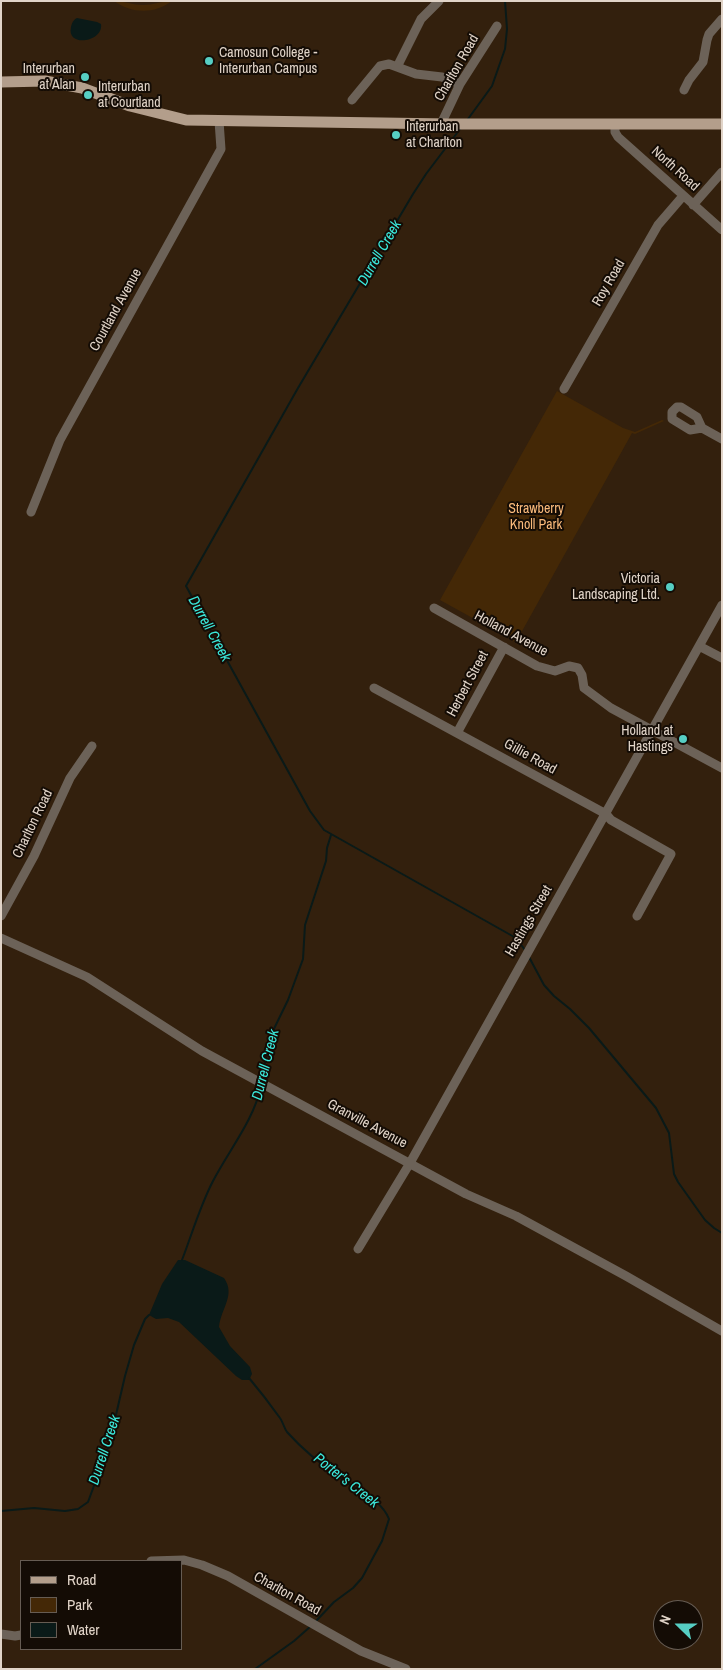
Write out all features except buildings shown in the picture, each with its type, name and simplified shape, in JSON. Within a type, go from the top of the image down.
[{"type":"main road","points":[[1,82],[45,82],[82,88],[130,106],[186,120],[614,126],[722,124]]},
{"type":"street","points":[[397,67],[422,19],[439,1]]},
{"type":"street","points":[[684,90],[703,62],[709,34],[722,20]]},
{"type":"street","name":"Charlton Road","points":[[441,124],[460,84],[498,26]]},
{"type":"street","points":[[352,100],[380,66],[389,64],[416,74],[442,77],[460,84]]},
{"type":"street","name":"Courtland Avenue","points":[[31,512],[60,440],[221,149],[219,121]]},
{"type":"street","name":"North Road","points":[[614,126],[618,137],[722,230]]},
{"type":"street","points":[[693,205],[722,172]]},
{"type":"street","name":"Roy Road","points":[[564,389],[658,225],[683,196]]},
{"type":"street","points":[[702,428],[722,439]]},
{"type":"street","name":"Hastings Street","points":[[358,1249],[410,1163],[722,605]]},
{"type":"street","name":"Holland Avenue","points":[[434,608],[537,666],[555,671],[569,666],[578,668],[582,675],[584,688],[612,708],[722,768]]},
{"type":"street","points":[[699,646],[722,658]]},
{"type":"street","name":"Herbert Street","points":[[457,733],[504,647]]},
{"type":"street","name":"Gillie Road","points":[[374,688],[606,814],[611,820],[671,854],[637,916]]},
{"type":"street","name":"Charlton Road","points":[[1,916],[34,856],[70,778],[92,746]]},
{"type":"street","name":"Granville Avenue","points":[[1,938],[87,977],[202,1051],[466,1194],[524,1221],[722,1331]]},
{"type":"street","name":"Charlton Road","points":[[182,1560],[202,1565],[228,1576],[362,1651],[406,1669]]},
{"type":"street","points":[[1,1634],[20,1635]]},
{"type":"green space","points":[[114,1],[143,5],[172,1],[158,8],[143,11],[128,8]]},
{"type":"green space","name":"Strawberry Knoll Park","points":[[557,391],[623,428],[635,432],[662,420],[664,421],[635,434],[632,433],[516,642],[440,600]]},
{"type":"water","points":[[77,18],[101,24],[97,35],[85,40],[74,38],[71,34],[71,27]]},
{"type":"water","points":[[178,1260],[185,1260],[224,1278],[229,1290],[219,1327],[230,1346],[250,1367],[252,1374],[249,1380],[242,1380],[236,1376],[179,1322],[168,1318],[156,1319],[149,1315],[162,1284]]},
{"type":"waterway","name":"Durrell Creek","points":[[468,119],[492,86],[505,49],[507,29],[505,1]]},
{"type":"waterway","name":"Durrell Creek","points":[[460,129],[413,194],[298,388],[186,586],[310,811],[324,830],[516,938],[525,950]]},
{"type":"waterway","name":"Durrell Creek","points":[[262,1081],[269,1039],[288,1000],[303,959],[305,925],[326,861],[331,835]]},
{"type":"waterway","points":[[529,957],[544,985],[589,1028],[656,1108],[669,1133],[674,1174],[678,1182],[705,1220],[722,1233]]},
{"type":"waterway","name":"Durrell Creek","points":[[182,1260],[208,1191],[247,1123],[258,1099],[261,1086]]},
{"type":"waterway","name":"Durrell Creek","points":[[1,1511],[34,1508],[65,1511],[78,1509],[88,1502],[109,1445],[134,1345],[145,1319],[149,1315]]},
{"type":"waterway","name":"Porter's Creek","points":[[249,1378],[293,1439],[328,1469],[369,1496],[381,1506],[389,1519],[382,1541],[362,1578],[353,1588],[334,1602],[316,1621]]},
{"type":"waterway","name":"Porter's Creek","points":[[255,1669],[294,1641],[311,1626]]},
{"type":"place","name":"Camosun College - Interurban Campus","points":[[209,61]]},
{"type":"place","name":"Interurban at Alan","points":[[85,77]]},
{"type":"place","name":"Interurban at Courtland","points":[[88,95]]},
{"type":"place","name":"Interurban at Charlton","points":[[396,135]]},
{"type":"place","name":"Victoria Landscaping Ltd.","points":[[670,587]]},
{"type":"place","name":"Holland at Hastings","points":[[683,739]]}]
